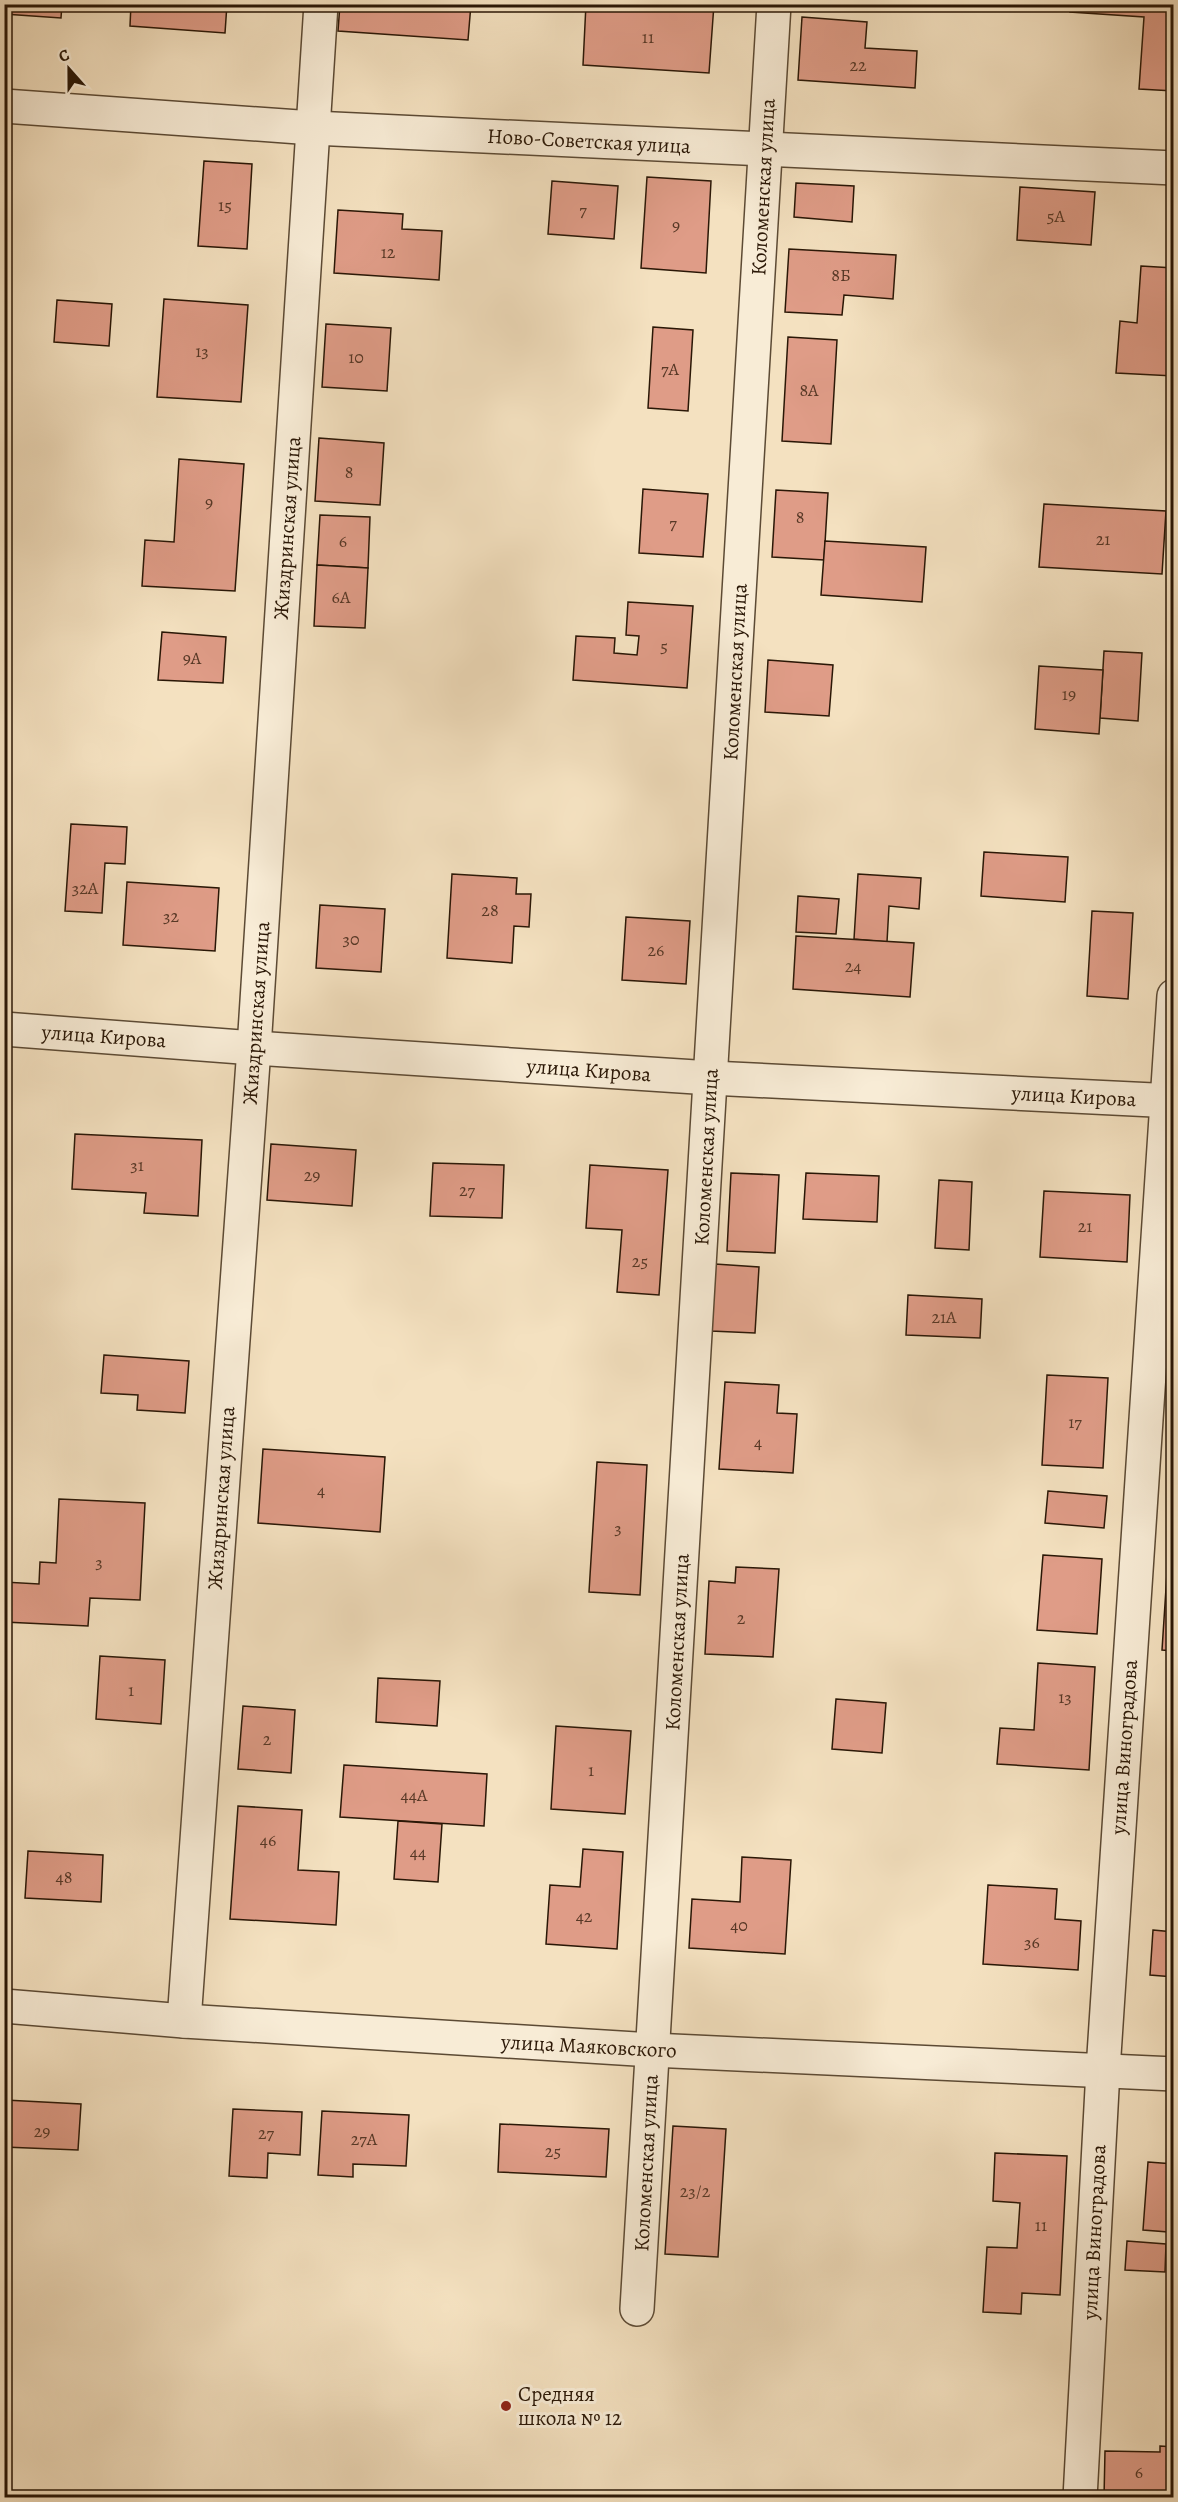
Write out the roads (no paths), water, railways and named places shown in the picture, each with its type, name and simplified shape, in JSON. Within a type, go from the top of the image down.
[{"type":"street","name":"Жиздринская улица","points":[[184,2021],[254,1048],[321,4]]},
{"type":"street","name":"Коломенская улица","points":[[638,2309],[774,4]]},
{"type":"street","name":"Ново-Советская улица","points":[[4,106],[313,128],[1173,168]]},
{"type":"street","name":"улица Виноградова","points":[[1080,2498],[1103,2070],[1170,1101],[1173,996]]},
{"type":"street","name":"улица Кирова","points":[[4,1029],[711,1078],[1170,1101]]},
{"type":"street","name":"улица Маяковского","points":[[4,2006],[184,2021],[652,2050],[1173,2074]]},
{"type":"place","name":"Средняя школа № 12","points":[[506,2406]]}]
